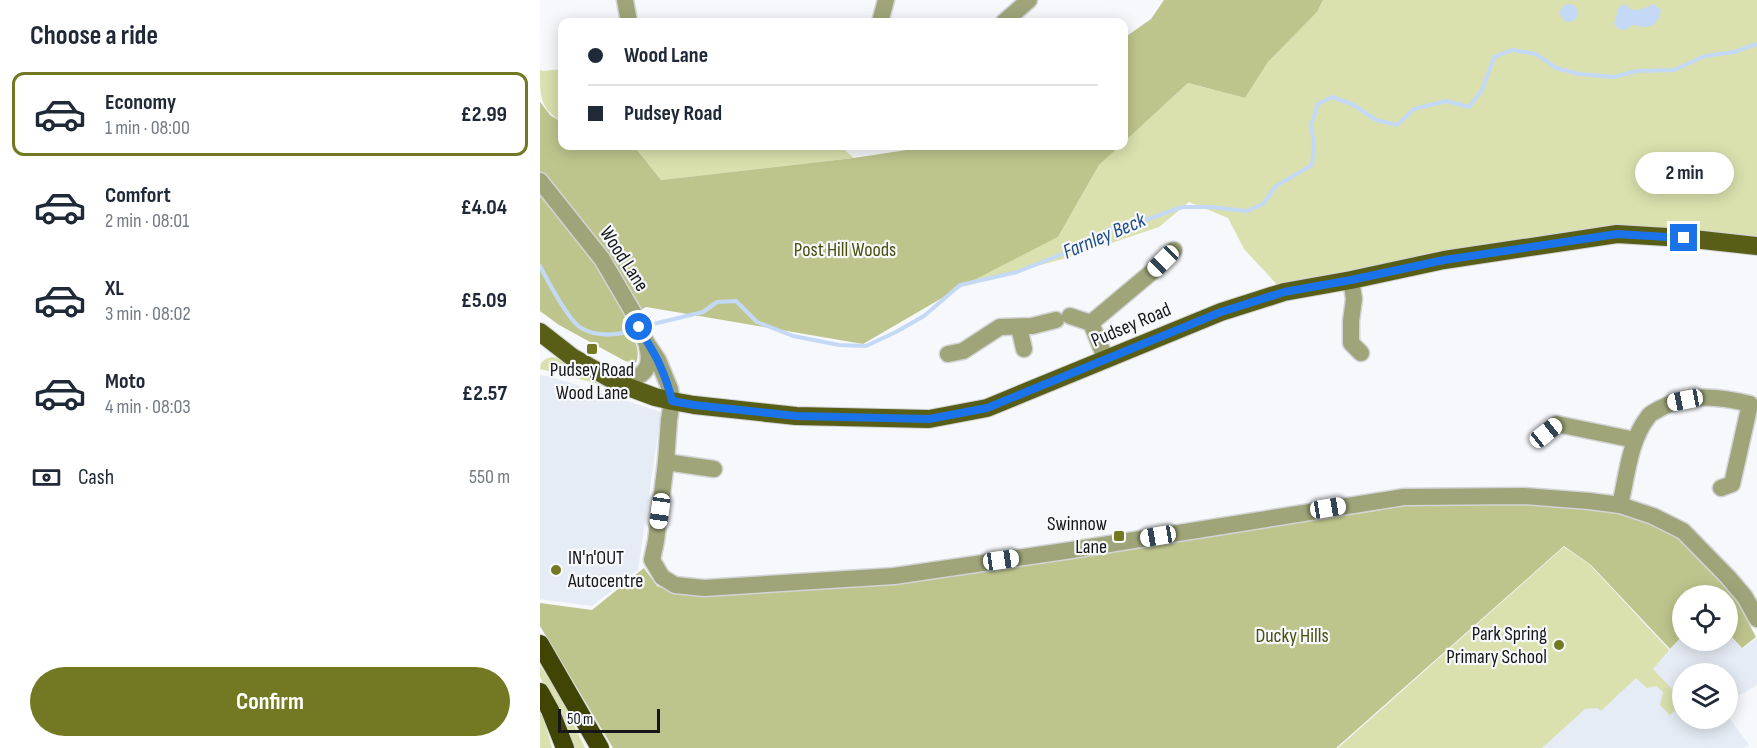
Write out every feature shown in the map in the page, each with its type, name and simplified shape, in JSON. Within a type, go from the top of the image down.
[{"type":"highway","points":[[540,644],[600,748]]},
{"type":"highway","points":[[540,692],[565,748]]},
{"type":"main road","name":"Pudsey Road","points":[[540,332],[572,357],[620,384],[672,401],[796,416],[929,419],[987,408],[1221,312],[1284,292],[1444,260],[1617,234],[1757,246]]},
{"type":"street","points":[[625,0],[627,18]]},
{"type":"street","points":[[881,18],[886,0]]},
{"type":"street","points":[[1008,18],[1026,1]]},
{"type":"street","name":"Wood Lane","points":[[540,181],[602,259],[658,360],[672,401]]},
{"type":"street","points":[[1091,323],[1153,271],[1174,250]]},
{"type":"street","points":[[1351,280],[1354,299],[1351,344],[1361,353]]},
{"type":"street","points":[[948,354],[963,351],[1000,327],[1032,326],[1063,318],[1091,323]]},
{"type":"street","points":[[1091,323],[1106,360]]},
{"type":"street","points":[[1019,327],[1024,349]]},
{"type":"street","points":[[620,384],[643,374],[648,368],[649,354],[646,342]]},
{"type":"street","points":[[1620,506],[1635,440],[1649,415],[1671,403],[1700,398],[1724,398],[1753,405],[1732,484],[1721,488]]},
{"type":"street","points":[[672,401],[652,560],[662,577],[675,585],[704,588],[894,576],[1404,497],[1524,496],[1620,506],[1653,516],[1683,531],[1751,593],[1757,619]]},
{"type":"street","points":[[1546,433],[1557,424],[1635,440]]},
{"type":"street","points":[[666,462],[714,469]]},
{"type":"shaded area","points":[[540,375],[661,412],[638,570],[592,606],[540,599]]},
{"type":"shaded area","name":"Park Spring Primary School","points":[[1564,547],[1590,565],[1669,650],[1672,647],[1672,651],[1738,651],[1738,645],[1742,649],[1757,638],[1757,685],[1738,696],[1738,663],[1672,663],[1672,729],[1737,729],[1749,745],[1744,748],[1338,748]]},
{"type":"green space","points":[[1164,0],[1323,0],[1317,12],[1268,62],[1245,98],[1188,83],[1128,138],[1128,35],[1151,19]]},
{"type":"green space","points":[[1323,0],[1757,0],[1757,246],[1617,234],[1284,292],[1244,249],[1228,218],[1189,202],[1159,227],[1070,257],[961,287],[1058,237],[1099,165],[1116,150],[1128,150],[1128,138],[1188,83],[1245,98],[1268,62],[1317,12]]},
{"type":"green space","points":[[558,69],[558,119],[545,107],[541,95],[540,70]]},
{"type":"green space","name":"Post Hill Woods","points":[[540,102],[551,116],[558,120],[558,150],[637,150],[661,180],[907,150],[1116,150],[1099,165],[1058,237],[961,287],[863,344],[646,307],[623,319],[637,346],[636,363],[625,361],[559,325],[540,311]]},
{"type":"green space","points":[[637,150],[845,150],[854,158],[661,180]]},
{"type":"green space","points":[[553,357],[565,361],[614,388],[540,369],[543,360]]},
{"type":"green space","name":"Ducky Hills","points":[[1473,502],[1588,507],[1651,522],[1675,533],[1725,579],[1728,585],[1672,585],[1672,647],[1670,649],[1591,565],[1564,546],[1336,748],[613,748],[540,626],[540,603],[592,610],[644,568],[657,586],[678,593],[731,595],[894,580],[1376,511],[1411,504]]},
{"type":"green space","name":"Park Spring Primary School","points":[[1564,547],[1590,565],[1669,650],[1653,669],[1672,689],[1672,713],[1670,715],[1660,705],[1663,692],[1656,686],[1647,688],[1636,678],[1601,711],[1598,708],[1585,709],[1542,748],[1338,748]]},
{"type":"green space","name":"Ducky Hills","points":[[1738,603],[1756,637],[1742,648],[1738,644]]},
{"type":"green space","points":[[540,665],[563,702],[585,748],[570,748],[540,677]]},
{"type":"green space","points":[[540,710],[545,722],[552,748],[540,748]]},
{"type":"water","points":[[1569,4],[1575,7],[1578,13],[1575,19],[1569,22],[1563,19],[1560,13],[1563,7]]},
{"type":"water","points":[[1624,4],[1632,10],[1654,4],[1661,10],[1659,18],[1652,26],[1633,25],[1625,30],[1619,29],[1614,24],[1619,7]]},
{"type":"waterway","name":"Farnley Beck","points":[[645,326],[703,312],[717,302],[736,301],[757,322],[793,336],[839,345],[866,346],[924,316],[960,285],[1017,272],[1080,247],[1109,229],[1140,222],[1182,207],[1247,211],[1263,204],[1276,186],[1312,165],[1314,144],[1311,125],[1318,104],[1332,97],[1352,104],[1376,120],[1397,125],[1414,109],[1446,101],[1469,107],[1482,90],[1494,57],[1512,50],[1536,54],[1556,68],[1579,74],[1614,77],[1637,71],[1674,70],[1705,56],[1734,52],[1757,44]]},
{"type":"waterway","name":"Farnley Beck","points":[[540,266],[565,309],[581,328],[608,335],[635,330]]},
{"type":"place","name":"Pudsey Road Wood Lane","points":[[592,349]]},
{"type":"place","name":"Swinnow Lane","points":[[1119,536]]},
{"type":"place","name":"IN'n'OUT Autocentre","points":[[556,570]]},
{"type":"place","name":"Park Spring Primary School","points":[[1559,645]]},
{"type":"route","points":[[639,327],[658,360],[672,401],[796,416],[929,419],[987,408],[1221,312],[1284,292],[1444,260],[1617,234],[1684,238]]}]
